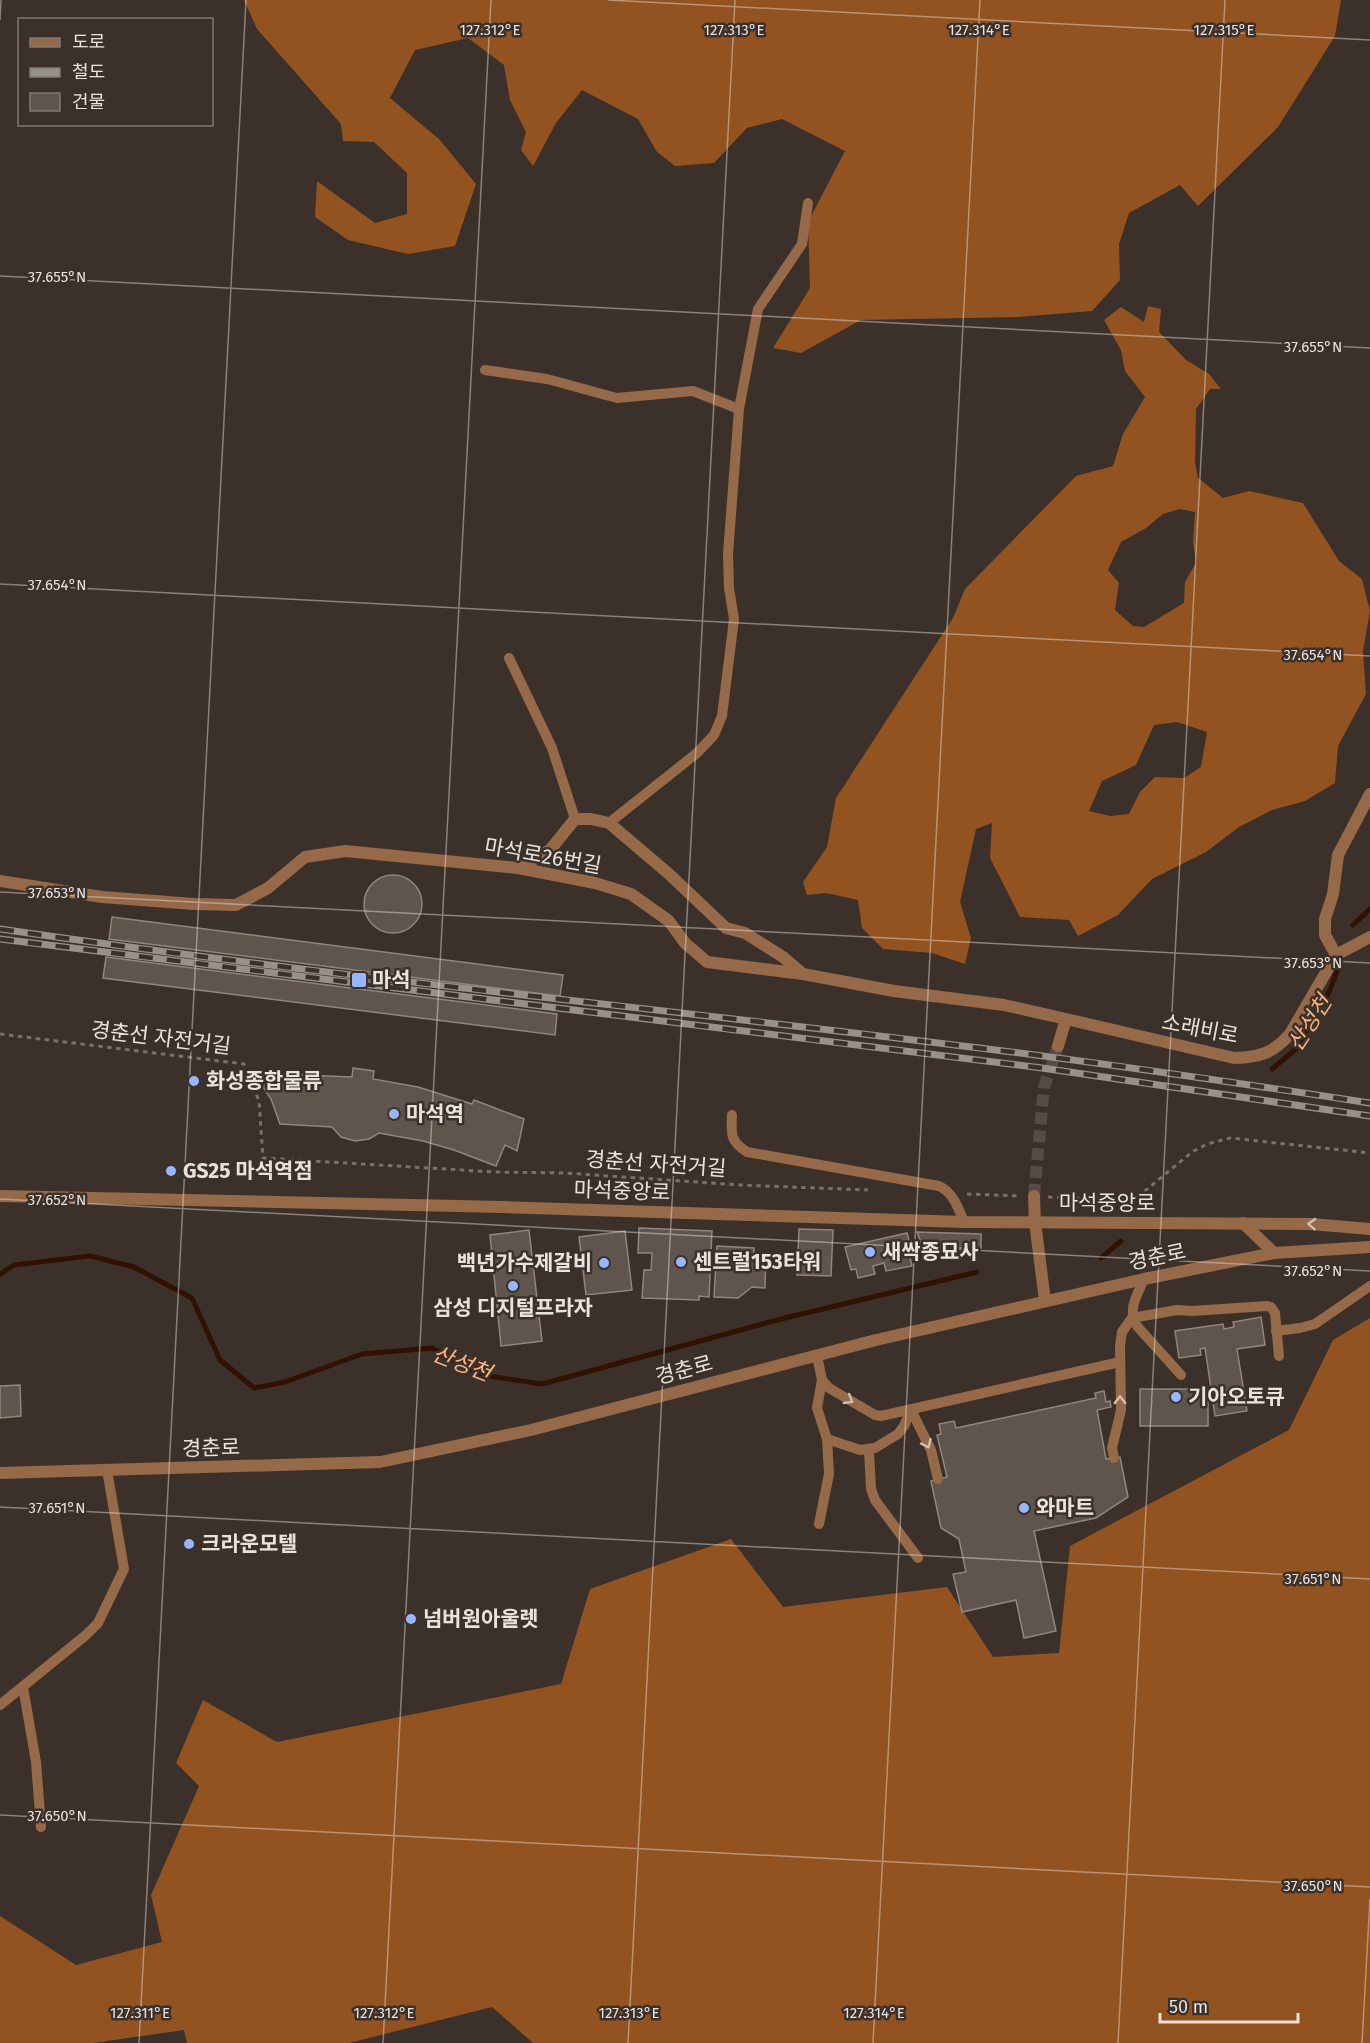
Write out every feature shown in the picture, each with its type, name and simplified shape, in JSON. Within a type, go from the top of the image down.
[{"type":"street","points":[[1370,794],[1338,855],[1333,894],[1325,919],[1325,935],[1336,955],[1370,937]]},
{"type":"street","points":[[518,868],[550,850],[575,819],[591,819],[609,823],[669,874],[726,928],[745,933],[783,957],[803,974]]},
{"type":"street","name":"마석로26번길","points":[[0,881],[102,897],[236,905],[268,888],[305,857],[345,850],[518,868],[595,883],[631,894],[669,921],[685,943],[707,962],[803,974],[894,991],[1004,1005],[1066,1019]]},
{"type":"street","name":"소래비로","points":[[1066,1019],[1234,1058],[1252,1058],[1266,1054],[1280,1045],[1290,1034],[1336,955]]},
{"type":"street","points":[[1058,1046],[1066,1019]]},
{"type":"street","name":"마석중앙로","points":[[0,1196],[502,1207],[964,1222],[1311,1224],[1370,1228]]},
{"type":"street","points":[[1034,1196],[1035,1222],[1046,1301]]},
{"type":"street","points":[[1243,1223],[1274,1253]]},
{"type":"street","name":"경춘로","points":[[0,1473],[380,1462],[531,1430],[817,1356],[1144,1279],[1274,1253],[1370,1247]]},
{"type":"lane","points":[[609,823],[697,753],[714,735],[722,716],[734,619],[729,588],[728,554],[739,409],[758,309],[802,244],[808,203]]},
{"type":"lane","points":[[485,370],[548,380],[617,398],[693,391],[739,409]]},
{"type":"lane","points":[[509,658],[552,747],[575,819]]},
{"type":"lane","points":[[732,1115],[733,1140],[737,1146],[747,1152],[939,1186],[949,1193],[964,1222]]},
{"type":"lane","points":[[1114,1458],[1112,1448],[1120,1410],[1122,1332],[1132,1313],[1144,1279]]},
{"type":"lane","points":[[1276,1331],[1300,1329],[1315,1324],[1370,1286]]},
{"type":"lane","points":[[1132,1313],[1198,1311],[1261,1305],[1271,1307],[1279,1356]]},
{"type":"lane","points":[[1132,1313],[1137,1326],[1181,1375]]},
{"type":"lane","points":[[817,1356],[822,1380],[817,1408],[827,1439],[829,1474],[819,1524]]},
{"type":"lane","points":[[822,1380],[829,1388],[875,1416],[889,1416],[1120,1362]]},
{"type":"lane","points":[[827,1439],[860,1450],[876,1448],[898,1434],[911,1410]]},
{"type":"lane","points":[[911,1410],[931,1450],[938,1479]]},
{"type":"lane","points":[[868,1450],[871,1489],[875,1500],[918,1558]]},
{"type":"lane","points":[[0,1705],[98,1623],[124,1569],[107,1470]]},
{"type":"lane","points":[[22,1687],[36,1762],[41,1827]]},
{"type":"path","name":"경춘선 자전거길","points":[[0,1034],[244,1064],[259,1101],[263,1158],[868,1190]]},
{"type":"path","points":[[949,1193],[1128,1200],[1140,1195],[1192,1152],[1212,1142],[1230,1138],[1370,1153]]},
{"type":"shaded area","points":[[244,0],[1341,0],[1335,36],[1278,127],[1198,206],[1180,185],[1129,213],[1119,244],[1120,280],[1092,311],[1018,317],[861,320],[801,353],[773,348],[810,288],[808,222],[845,151],[782,119],[747,128],[714,163],[675,166],[657,152],[638,119],[582,90],[556,123],[533,166],[521,150],[526,132],[510,100],[504,65],[468,38],[415,50],[390,98],[440,140],[476,184],[455,246],[408,254],[348,240],[315,217],[317,181],[375,223],[407,214],[407,173],[374,142],[343,141],[341,124],[257,29]]},
{"type":"shaded area","points":[[1148,306],[1161,309],[1159,332],[1186,360],[1209,374],[1221,389],[1210,389],[1196,409],[1195,462],[1198,478],[1223,498],[1249,491],[1303,503],[1339,561],[1362,579],[1370,611],[1363,651],[1366,694],[1338,746],[1335,783],[1305,801],[1272,810],[1239,827],[1206,852],[1152,879],[1118,915],[1078,936],[1069,920],[1020,917],[990,858],[992,823],[976,829],[960,902],[971,938],[965,964],[932,953],[883,949],[862,928],[858,900],[826,893],[807,895],[803,882],[827,847],[836,798],[953,618],[965,589],[1076,476],[1113,466],[1123,434],[1145,397],[1125,371],[1121,350],[1104,320],[1121,307],[1144,322]],"holes":[[[1180,509],[1195,512],[1193,542],[1196,563],[1185,582],[1184,603],[1144,627],[1133,626],[1115,610],[1119,583],[1108,570],[1121,542],[1146,528],[1163,514]],[[1177,722],[1207,732],[1201,767],[1184,778],[1155,777],[1140,792],[1129,814],[1110,816],[1089,811],[1102,781],[1136,765],[1154,725]]]},
{"type":"shaded area","points":[[1370,1318],[1370,2043],[533,2043],[492,2007],[349,2043],[187,2043],[184,2030],[93,2043],[0,2043],[0,1916],[76,1965],[162,1942],[151,1895],[199,1786],[176,1763],[203,1700],[277,1742],[561,1684],[590,1589],[731,1539],[783,1607],[947,1587],[993,1657],[1059,1653],[1070,1546],[1289,1430],[1333,1340]]},
{"type":"building","points":[[393,875],[409,880],[417,888],[422,904],[417,920],[409,928],[393,933],[377,928],[369,920],[364,904],[369,888],[377,880]]},
{"type":"building","points":[[112,917],[563,975],[560,996],[109,939]]},
{"type":"building","points":[[106,957],[557,1014],[555,1035],[103,978]]},
{"type":"building","name":"마석역","points":[[353,1068],[374,1071],[373,1079],[418,1087],[472,1104],[474,1100],[524,1119],[517,1151],[505,1145],[496,1166],[423,1141],[379,1133],[369,1139],[355,1141],[341,1137],[332,1127],[280,1124],[271,1099],[254,1073],[352,1077]]},
{"type":"building","name":"센트럴153타워","points":[[639,1228],[712,1231],[709,1297],[699,1296],[699,1300],[642,1298],[644,1270],[651,1270],[652,1253],[638,1253]]},
{"type":"building","points":[[799,1229],[833,1230],[831,1276],[797,1275]]},
{"type":"building","points":[[529,1230],[542,1341],[501,1346],[490,1235]]},
{"type":"building","points":[[625,1231],[632,1290],[586,1295],[579,1237]]},
{"type":"building","points":[[917,1232],[981,1234],[981,1248],[923,1248]]},
{"type":"building","points":[[907,1233],[913,1257],[910,1257],[912,1266],[886,1271],[884,1263],[873,1266],[875,1274],[858,1278],[856,1269],[851,1270],[845,1247]]},
{"type":"building","points":[[717,1246],[754,1248],[754,1253],[766,1254],[765,1288],[752,1287],[738,1298],[714,1297]]},
{"type":"building","points":[[1261,1317],[1265,1345],[1237,1349],[1247,1411],[1215,1416],[1205,1348],[1200,1349],[1201,1355],[1179,1358],[1175,1331],[1223,1324],[1224,1329],[1234,1327],[1233,1322]]},
{"type":"building","points":[[20,1385],[21,1416],[0,1418],[0,1386]]},
{"type":"building","points":[[1140,1389],[1208,1389],[1208,1426],[1140,1426]]},
{"type":"building","name":"와마트","points":[[1104,1391],[1106,1402],[1110,1401],[1111,1407],[1097,1410],[1106,1459],[1120,1457],[1128,1497],[1096,1518],[1034,1531],[1056,1631],[1024,1638],[1016,1600],[962,1612],[953,1574],[966,1572],[959,1539],[941,1528],[931,1481],[947,1477],[937,1435],[941,1434],[939,1424],[954,1421],[956,1428],[1096,1398],[1095,1393]]},
{"type":"waterway","name":"산성천","points":[[1353,925],[1370,909]]},
{"type":"waterway","name":"산성천","points":[[1272,1069],[1296,1049],[1330,990],[1337,971]]},
{"type":"waterway","name":"산성천","points":[[1101,1258],[1121,1241]]},
{"type":"waterway","name":"산성천","points":[[0,1274],[14,1265],[90,1256],[134,1267],[192,1298],[220,1360],[254,1388],[285,1382],[362,1354],[432,1348],[481,1375],[542,1384],[781,1319],[977,1272]]},
{"type":"tunnel","points":[[1034,1196],[1044,1087],[1058,1046]]},
{"type":"railway","points":[[0,929],[243,962],[1021,1053],[1370,1103]]},
{"type":"railway","points":[[0,939],[1042,1068],[1370,1116]]},
{"type":"place","name":"마석","points":[[359,980]]},
{"type":"place","name":"화성종합물류","points":[[194,1081]]},
{"type":"place","name":"마석역","points":[[394,1114]]},
{"type":"place","name":"GS25 마석역점","points":[[171,1171]]},
{"type":"place","name":"새싹종묘사","points":[[870,1252]]},
{"type":"place","name":"센트럴153타워","points":[[681,1262]]},
{"type":"place","name":"백년가수제갈비","points":[[604,1263]]},
{"type":"place","name":"삼성 디지털프라자","points":[[513,1286]]},
{"type":"place","name":"기아오토큐","points":[[1176,1397]]},
{"type":"place","name":"와마트","points":[[1024,1508]]},
{"type":"place","name":"크라운모텔","points":[[189,1544]]},
{"type":"place","name":"넘버원아울렛","points":[[411,1619]]}]
